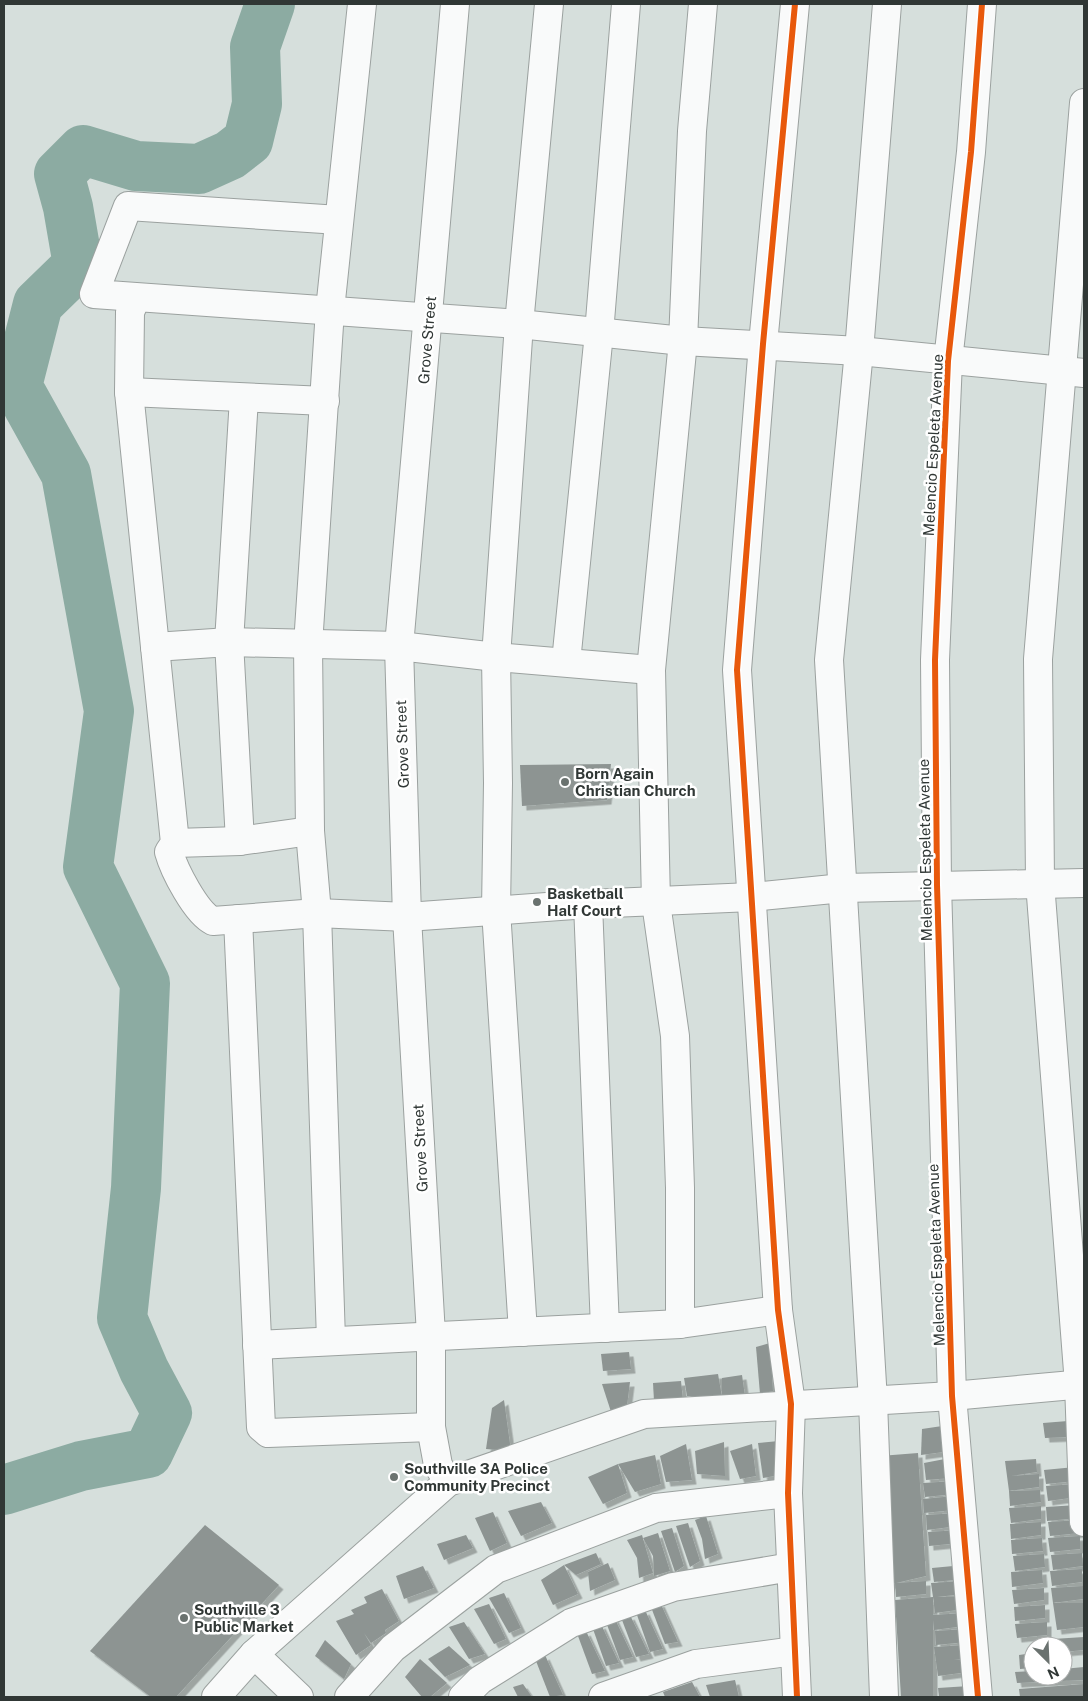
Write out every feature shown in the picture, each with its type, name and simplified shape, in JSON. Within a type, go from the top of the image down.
[{"type":"street","points":[[331,1340],[317,913],[310,830],[308,645],[330,310],[362,4]]},
{"type":"street","name":"Grove Street","points":[[448,1482],[438,1465],[431,1427],[431,1335],[407,917],[399,646],[455,4]]},
{"type":"street","points":[[524,1332],[496,910],[498,783],[496,657],[519,324],[549,4]]},
{"type":"street","points":[[566,662],[599,333],[626,4]]},
{"type":"street","points":[[680,1324],[680,1188],[675,1036],[656,903],[651,670],[683,341],[692,131],[703,4]]},
{"type":"street","points":[[796,4],[764,344],[737,670],[778,1310],[791,1404],[788,1493],[797,1697]]},
{"type":"street","points":[[884,1697],[873,1401],[829,660],[859,350],[887,4]]},
{"type":"street","name":"Melencio Espeleta Avenue","points":[[978,1697],[952,1396],[937,884],[935,660],[948,361],[971,152],[982,4]]},
{"type":"street","points":[[1084,102],[1072,372],[1038,659],[1040,883],[1082,1384],[1084,1522]]},
{"type":"street","points":[[339,220],[128,206],[94,294],[519,324],[683,341],[859,350],[948,361],[1072,372]]},
{"type":"street","points":[[136,298],[130,312],[129,392],[175,843],[169,852],[170,858],[183,883],[205,917],[213,921],[317,913],[407,917],[588,904],[656,903],[752,897],[843,888],[937,884],[1084,883]]},
{"type":"street","points":[[129,392],[325,401]]},
{"type":"street","points":[[240,841],[228,642],[244,398]]},
{"type":"street","points":[[155,647],[228,642],[399,646],[496,657],[651,670]]},
{"type":"street","points":[[175,843],[240,841],[310,830]]},
{"type":"street","points":[[588,904],[605,1328]]},
{"type":"street","points":[[238,919],[261,1427],[268,1433],[431,1427]]},
{"type":"street","points":[[257,1345],[431,1335],[471,1336],[680,1324],[778,1310]]},
{"type":"street","points":[[216,1697],[254,1654],[448,1482],[644,1414],[952,1396],[1082,1384]]},
{"type":"street","points":[[349,1697],[393,1648],[496,1569],[656,1508],[788,1493]]},
{"type":"street","points":[[463,1697],[480,1680],[571,1623],[673,1587],[791,1567]]},
{"type":"street","points":[[603,1697],[696,1664],[795,1652]]},
{"type":"street","points":[[254,1654],[299,1697]]},
{"type":"building","name":"Born Again Christian Church","points":[[611,764],[607,800],[522,806],[520,765]]},
{"type":"building","points":[[770,1343],[773,1391],[760,1394],[756,1347]]},
{"type":"building","points":[[629,1352],[631,1369],[603,1371],[601,1354]]},
{"type":"building","points":[[718,1374],[722,1397],[687,1396],[684,1378]]},
{"type":"building","points":[[742,1375],[745,1396],[722,1397],[722,1378]]},
{"type":"building","points":[[681,1381],[683,1400],[654,1401],[653,1383]]},
{"type":"building","points":[[630,1382],[626,1414],[613,1418],[602,1384]]},
{"type":"building","points":[[504,1400],[511,1451],[486,1449],[492,1408]]},
{"type":"building","points":[[1068,1421],[1070,1437],[1045,1438],[1043,1423]]},
{"type":"building","points":[[949,1425],[951,1451],[921,1455],[922,1429]]},
{"type":"building","points":[[779,1441],[780,1475],[763,1478],[758,1443]]},
{"type":"building","points":[[724,1442],[725,1476],[697,1474],[695,1451]]},
{"type":"building","points":[[686,1444],[692,1480],[666,1482],[660,1456]]},
{"type":"building","points":[[752,1444],[756,1476],[740,1479],[730,1451]]},
{"type":"building","points":[[918,1453],[926,1576],[896,1583],[926,1581],[926,1594],[896,1597],[895,1583],[889,1585],[880,1456]]},
{"type":"building","points":[[655,1455],[661,1484],[635,1492],[618,1464]]},
{"type":"building","points":[[950,1458],[952,1478],[926,1480],[924,1463]]},
{"type":"building","points":[[1036,1459],[1037,1472],[1011,1476],[1039,1474],[1039,1487],[1009,1491],[1005,1461]]},
{"type":"building","points":[[618,1464],[627,1493],[603,1504],[588,1477]]},
{"type":"building","points":[[1075,1467],[1076,1481],[1046,1484],[1044,1470]]},
{"type":"building","points":[[955,1481],[955,1494],[925,1497],[923,1483]]},
{"type":"building","points":[[1077,1484],[1078,1497],[1048,1501],[1046,1486]]},
{"type":"building","points":[[1040,1490],[1041,1502],[1010,1506],[1009,1491]]},
{"type":"building","points":[[954,1496],[954,1510],[924,1513],[923,1499]]},
{"type":"building","points":[[541,1502],[552,1523],[521,1536],[508,1511]]},
{"type":"building","points":[[1077,1505],[1078,1518],[1047,1521],[1046,1507]]},
{"type":"building","points":[[1041,1506],[1041,1519],[1011,1523],[1009,1508]]},
{"type":"building","points":[[493,1512],[507,1543],[490,1551],[475,1518]]},
{"type":"building","points":[[957,1513],[958,1526],[927,1530],[926,1515]]},
{"type":"building","points":[[706,1516],[718,1554],[705,1559],[702,1539],[695,1520]]},
{"type":"building","points":[[1080,1520],[1080,1533],[1050,1536],[1048,1522]]},
{"type":"building","points":[[1041,1522],[1041,1535],[1011,1539],[1010,1524]]},
{"type":"building","points":[[688,1523],[700,1561],[690,1567],[676,1526]]},
{"type":"building","name":"Southville 3 Public Market","points":[[205,1525],[279,1585],[176,1697],[151,1697],[90,1651]]},
{"type":"building","points":[[672,1528],[684,1566],[675,1572],[661,1531]]},
{"type":"building","points":[[959,1530],[960,1543],[929,1546],[928,1532]]},
{"type":"building","points":[[658,1533],[670,1571],[654,1576],[653,1556],[643,1538]]},
{"type":"building","points":[[466,1535],[473,1548],[444,1560],[437,1544]]},
{"type":"building","points":[[642,1535],[653,1573],[639,1578],[637,1558],[627,1540]]},
{"type":"building","points":[[1080,1536],[1080,1549],[1050,1552],[1048,1538]]},
{"type":"building","points":[[1042,1538],[1043,1551],[1012,1554],[1011,1540]]},
{"type":"building","points":[[596,1553],[601,1564],[576,1575],[564,1565]]},
{"type":"building","points":[[1082,1553],[1083,1566],[1053,1570],[1051,1555]]},
{"type":"building","points":[[1044,1554],[1045,1567],[1015,1571],[1013,1556]]},
{"type":"building","points":[[608,1563],[615,1580],[590,1591],[588,1572]]},
{"type":"building","points":[[564,1565],[578,1594],[553,1605],[541,1580]]},
{"type":"building","points":[[964,1565],[964,1579],[934,1582],[932,1568]]},
{"type":"building","points":[[423,1566],[434,1588],[404,1599],[396,1576]]},
{"type":"building","points":[[1082,1569],[1082,1582],[1052,1586],[1050,1571]]},
{"type":"building","points":[[1042,1570],[1043,1583],[1012,1587],[1011,1572]]},
{"type":"building","points":[[963,1581],[963,1594],[937,1597],[965,1597],[965,1609],[935,1613],[931,1583]]},
{"type":"building","points":[[1083,1586],[1083,1599],[1053,1603],[1051,1588]]},
{"type":"building","points":[[1044,1588],[1044,1600],[1014,1604],[1012,1590]]},
{"type":"building","points":[[382,1589],[399,1621],[385,1630],[386,1633],[371,1643],[364,1633],[371,1645],[356,1655],[336,1621],[354,1614],[351,1610],[367,1603],[364,1597]]},
{"type":"building","points":[[504,1593],[521,1628],[509,1633],[489,1598]]},
{"type":"building","points":[[933,1597],[933,1615],[964,1613],[965,1626],[934,1630],[933,1620],[933,1697],[901,1697],[895,1600]]},
{"type":"building","points":[[660,1602],[678,1642],[665,1644],[651,1607]]},
{"type":"building","points":[[1053,1603],[1084,1603],[1084,1627],[1057,1630]]},
{"type":"building","points":[[489,1604],[506,1639],[494,1644],[474,1609]]},
{"type":"building","points":[[1045,1605],[1045,1618],[1015,1621],[1014,1607]]},
{"type":"building","points":[[645,1610],[663,1649],[650,1652],[637,1615]]},
{"type":"building","points":[[630,1615],[649,1654],[636,1657],[622,1620]]},
{"type":"building","points":[[614,1617],[633,1657],[620,1660],[606,1622]]},
{"type":"building","points":[[464,1622],[485,1654],[469,1659],[449,1627]]},
{"type":"building","points":[[1047,1622],[1047,1635],[1017,1638],[1015,1624]]},
{"type":"building","points":[[601,1624],[619,1663],[606,1666],[593,1629]]},
{"type":"building","points":[[966,1629],[967,1642],[936,1645],[935,1631]]},
{"type":"building","points":[[586,1631],[605,1671],[592,1674],[578,1636]]},
{"type":"building","points":[[1084,1637],[1084,1650],[1073,1651],[1073,1638]]},
{"type":"building","points":[[325,1640],[351,1664],[344,1679],[315,1656]]},
{"type":"building","points":[[965,1645],[966,1658],[954,1660],[968,1659],[968,1672],[938,1676],[934,1647]]},
{"type":"building","points":[[449,1646],[470,1665],[445,1677],[428,1659]]},
{"type":"building","points":[[1023,1654],[1023,1669],[1020,1669],[1019,1655]]},
{"type":"building","points":[[545,1655],[563,1695],[550,1697],[536,1661]]},
{"type":"building","points":[[420,1659],[447,1683],[430,1697],[422,1697],[405,1677]]},
{"type":"building","points":[[1084,1667],[1084,1680],[1073,1680],[1073,1668]]},
{"type":"building","points":[[1015,1672],[1023,1672],[1023,1683],[1017,1683]]},
{"type":"building","points":[[735,1680],[739,1697],[710,1697],[706,1685]]},
{"type":"building","points":[[692,1682],[700,1697],[665,1697],[663,1692]]},
{"type":"building","points":[[523,1684],[532,1697],[518,1697],[513,1687]]},
{"type":"building","points":[[1084,1684],[1084,1697],[1020,1697],[1019,1689]]},
{"type":"building","points":[[969,1686],[970,1697],[939,1697],[938,1688]]},
{"type":"waterway","points":[[4,1490],[81,1466],[148,1453],[167,1413],[144,1370],[122,1318],[136,1188],[145,983],[88,867],[109,711],[66,474],[17,386],[38,304],[78,265],[68,207],[59,174],[83,150],[136,166],[199,169],[230,155],[248,141],[257,104],[255,47],[270,4]]},
{"type":"cycle path","points":[[795,4],[763,344],[737,670],[778,1310],[791,1404],[788,1493],[797,1697]]},
{"type":"cycle path","points":[[978,1697],[952,1396],[937,885],[935,660],[948,361],[971,152],[982,4]]},
{"type":"place","name":"Born Again Christian Church","points":[[565,782]]},
{"type":"place","name":"Basketball Half Court","points":[[537,902]]},
{"type":"place","name":"Southville 3A Police Community Precinct","points":[[394,1477]]},
{"type":"place","name":"Southville 3 Public Market","points":[[184,1618]]}]
